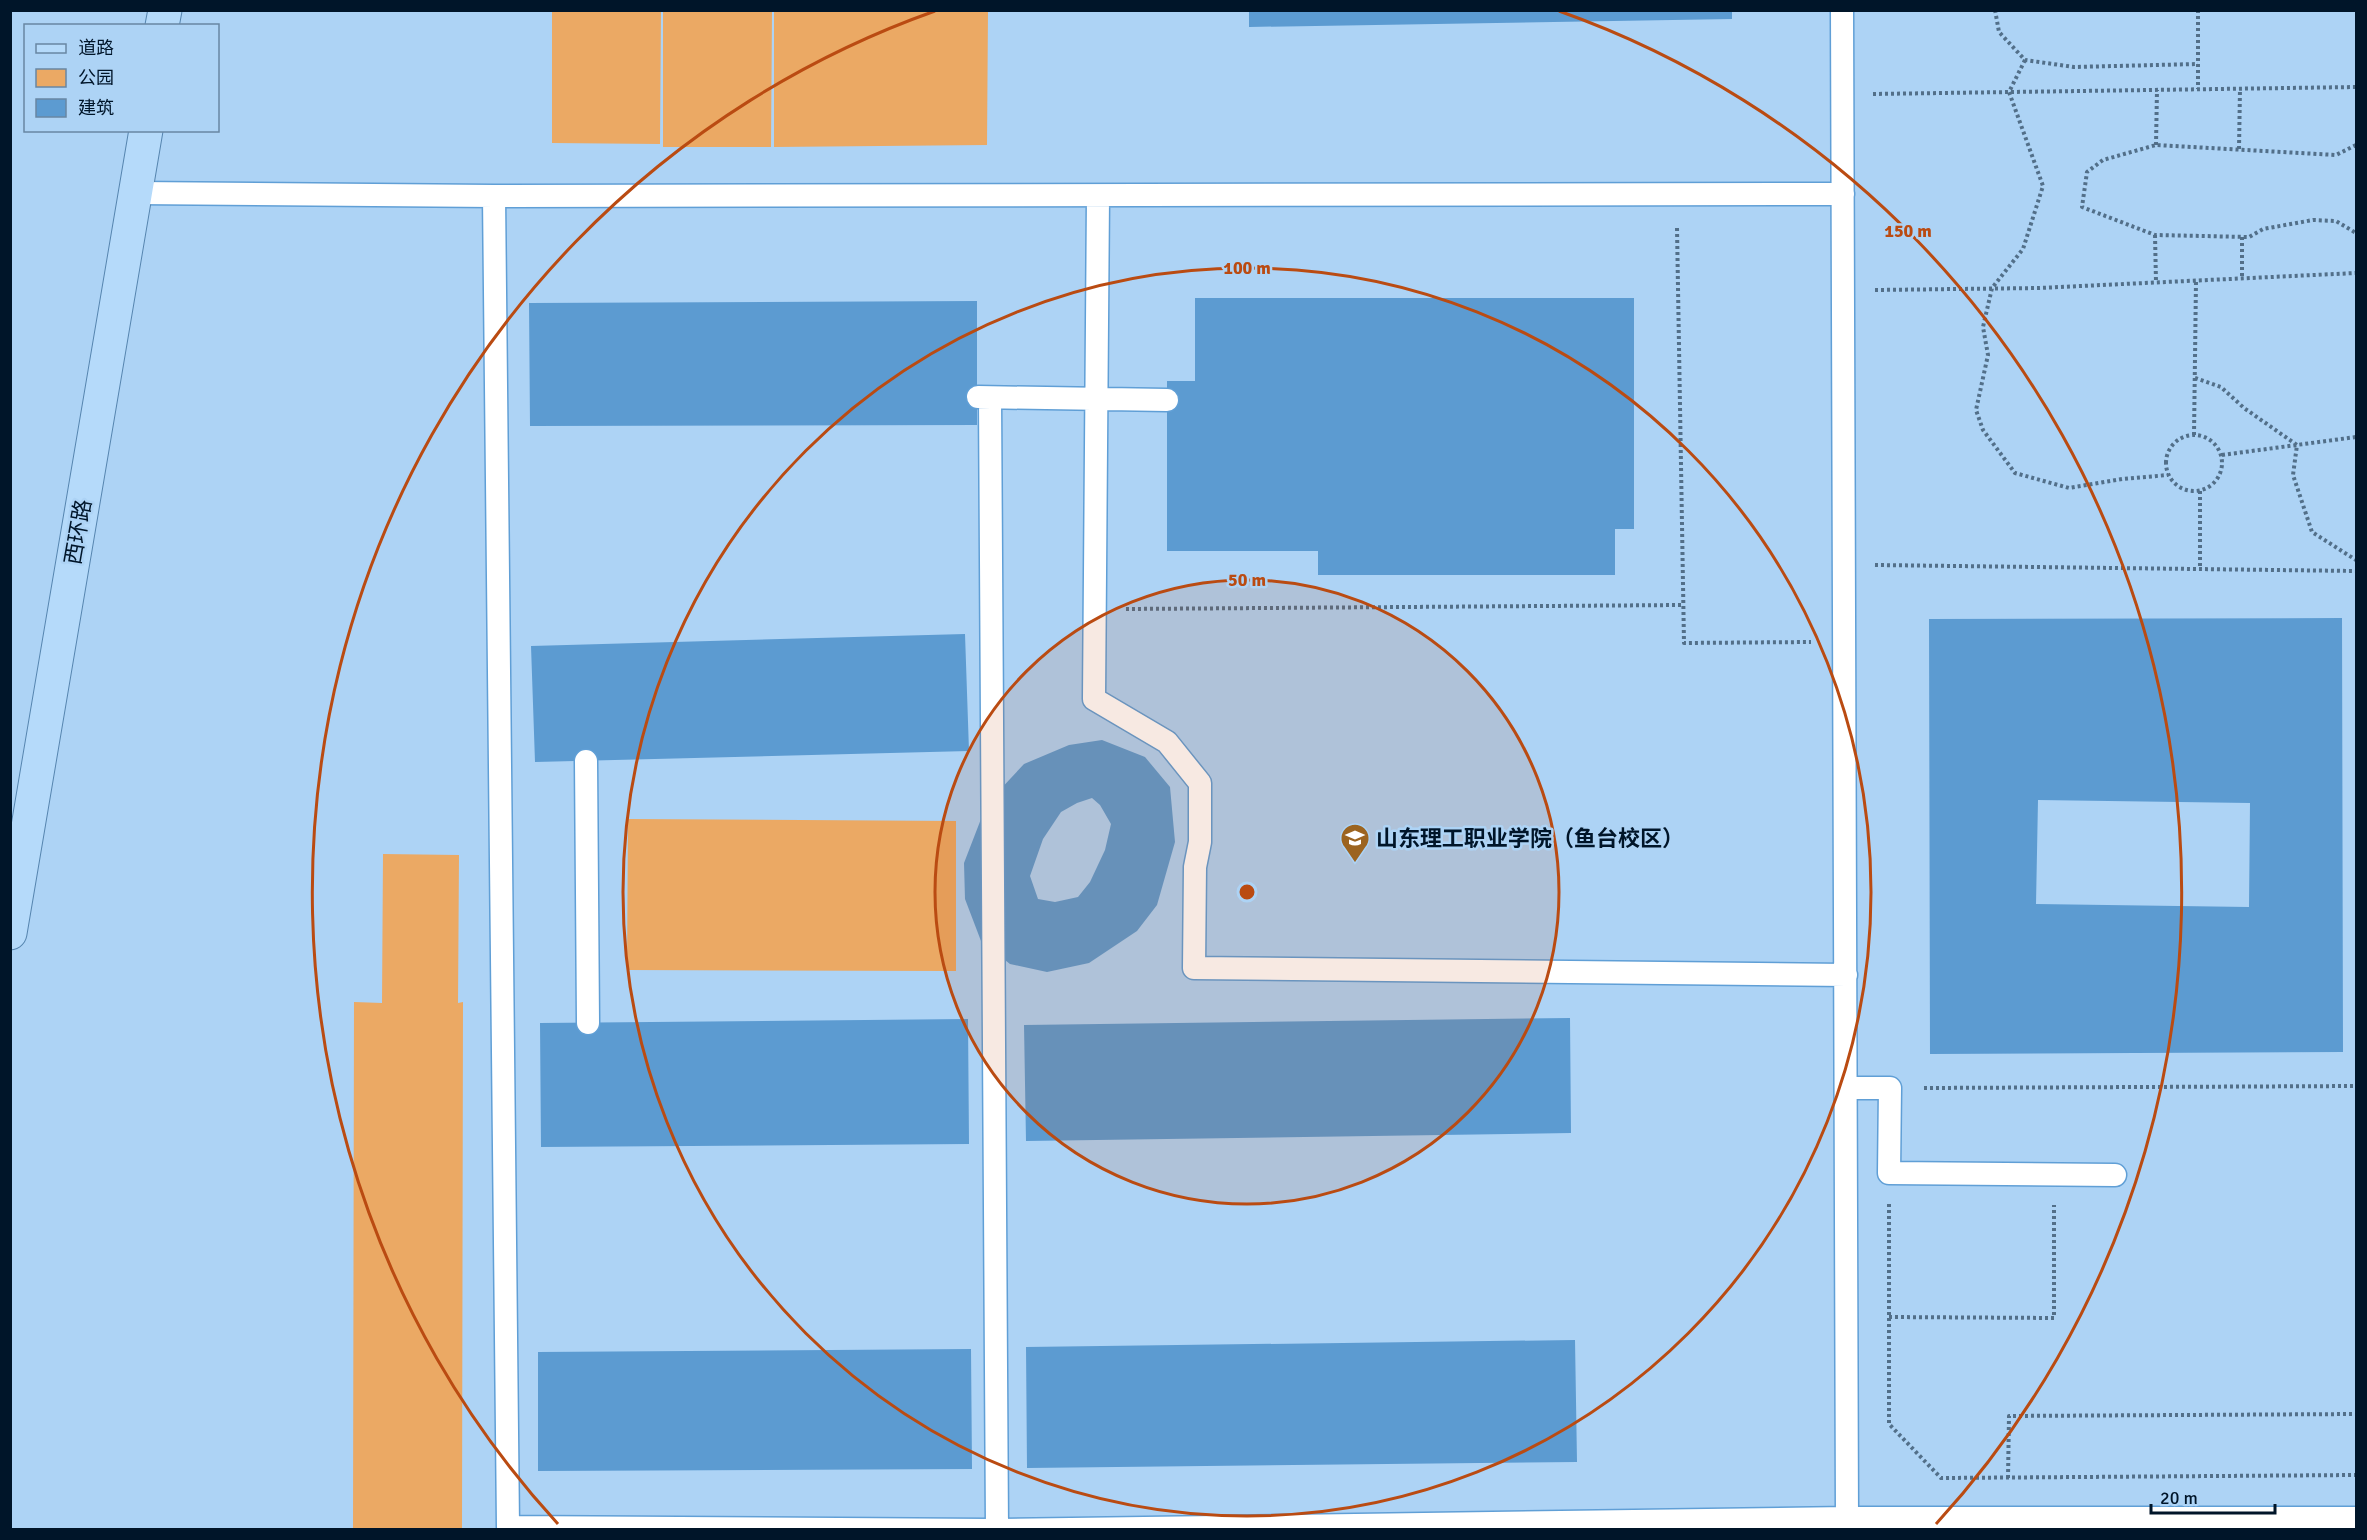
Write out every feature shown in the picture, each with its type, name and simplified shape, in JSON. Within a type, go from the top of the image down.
[{"type":"main road","name":"西环路","points":[[10,933],[146,132]]},
{"type":"lane","points":[[1842,10],[1847,1518]]},
{"type":"lane","points":[[136,193],[1098,197],[1843,195]]},
{"type":"lane","points":[[494,196],[508,1527],[990,1530]]},
{"type":"lane","points":[[1098,197],[1094,699],[1167,742],[1200,783],[1200,842],[1195,867],[1194,968],[1846,975]]},
{"type":"lane","points":[[1167,400],[984,398],[999,1530],[1847,1518],[2356,1518]]},
{"type":"lane","points":[[586,761],[588,1023]]},
{"type":"lane","points":[[1846,1088],[1890,1088],[1889,1173],[2115,1175]]},
{"type":"path","points":[[1995,10],[1999,32],[2025,60],[2074,66],[2198,64]]},
{"type":"path","points":[[2198,10],[2198,89]]},
{"type":"path","points":[[2025,60],[2009,92],[2043,186],[2023,249],[1992,288],[1983,327],[1988,355],[1976,410],[1983,430],[2015,473],[2069,489],[2122,479],[2168,475]]},
{"type":"path","points":[[1843,94],[2356,87]]},
{"type":"path","points":[[2239,149],[2240,89]]},
{"type":"path","points":[[2156,145],[2157,90]]},
{"type":"path","points":[[2356,145],[2336,155],[2156,145],[2103,160],[2087,172],[2082,207],[2155,235],[2249,237],[2263,229],[2313,220],[2336,221],[2356,233]]},
{"type":"path","points":[[1677,195],[1684,643],[1844,641]]},
{"type":"path","points":[[2155,235],[2156,282]]},
{"type":"path","points":[[2242,237],[2242,278]]},
{"type":"path","points":[[1843,290],[1992,288],[2356,273]]},
{"type":"path","points":[[2194,435],[2196,281]]},
{"type":"path","points":[[2195,378],[2221,387],[2244,408],[2297,445]]},
{"type":"path","points":[[2194,435],[2212,440],[2222,455],[2223,465],[2216,482],[2199,490],[2181,488],[2168,475],[2166,456],[2177,440],[2194,435]]},
{"type":"path","points":[[2222,455],[2356,437]]},
{"type":"path","points":[[2297,445],[2293,475],[2312,532],[2356,560]]},
{"type":"path","points":[[2199,490],[2199,569]]},
{"type":"path","points":[[1844,565],[2356,571]]},
{"type":"path","points":[[1095,609],[1683,605]]},
{"type":"path","points":[[1890,1088],[2356,1086]]},
{"type":"path","points":[[1889,1173],[1889,1424],[1941,1478],[2356,1475]]},
{"type":"path","points":[[1889,1317],[2054,1318],[2054,1175]]},
{"type":"path","points":[[2008,1478],[2009,1416],[2356,1414]]},
{"type":"green space","points":[[552,11],[661,11],[660,144],[552,143]]},
{"type":"green space","points":[[663,11],[772,11],[771,147],[663,147]]},
{"type":"green space","points":[[774,11],[988,11],[987,145],[774,147]]},
{"type":"green space","points":[[628,819],[956,821],[956,971],[627,970]]},
{"type":"green space","points":[[383,854],[459,855],[458,1003],[463,1002],[462,1529],[353,1529],[354,1002],[382,1003]]},
{"type":"building","points":[[1249,10],[1732,10],[1732,19],[1249,27]]},
{"type":"building","points":[[1195,298],[1634,298],[1634,529],[1615,529],[1615,575],[1318,575],[1318,551],[1167,551],[1167,381],[1195,381]]},
{"type":"building","points":[[977,301],[977,425],[530,426],[529,303]]},
{"type":"building","points":[[2342,618],[2343,1052],[1930,1054],[1929,619]],"holes":[[[2038,800],[2250,803],[2249,907],[2036,904]]]},
{"type":"building","points":[[965,634],[969,751],[535,762],[531,646]]},
{"type":"building","points":[[1102,740],[1145,757],[1170,787],[1175,842],[1157,905],[1137,931],[1089,963],[1047,972],[1010,964],[981,941],[965,899],[964,863],[981,819],[996,794],[1024,764],[1069,745]],"holes":[[[1092,798],[1100,805],[1111,824],[1105,850],[1090,882],[1078,897],[1055,902],[1038,899],[1030,876],[1043,839],[1061,812]]]},
{"type":"building","points":[[1570,1018],[1571,1133],[1026,1141],[1024,1025]]},
{"type":"building","points":[[968,1019],[969,1144],[541,1147],[540,1023]]},
{"type":"building","points":[[1575,1340],[1577,1462],[1027,1468],[1026,1347]]},
{"type":"building","points":[[971,1349],[972,1469],[538,1471],[538,1352]]},
{"type":"place","name":"山东理工职业学院（鱼台校区）","points":[[1355,864]]}]
